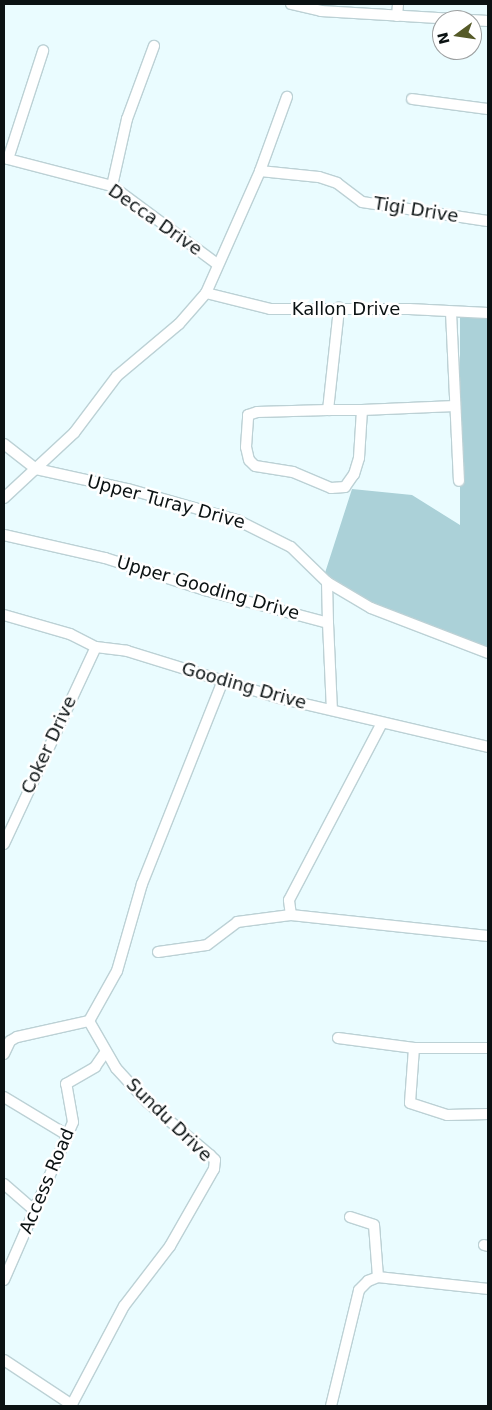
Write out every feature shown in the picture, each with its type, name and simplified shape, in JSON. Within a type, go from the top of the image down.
[{"type":"street","points":[[291,4],[321,12],[488,21]]},
{"type":"street","points":[[397,16],[398,4]]},
{"type":"street","points":[[112,186],[127,119],[154,46]]},
{"type":"street","points":[[6,158],[43,51]]},
{"type":"street","points":[[4,498],[80,427],[117,376],[179,324],[206,293],[217,264],[260,171],[287,97]]},
{"type":"street","points":[[412,99],[488,109]]},
{"type":"street","name":"Decca Drive","points":[[6,158],[112,186],[217,264]]},
{"type":"street","name":"Tigi Drive","points":[[260,171],[319,177],[337,184],[362,202],[488,221]]},
{"type":"street","name":"Kallon Drive","points":[[206,293],[270,309],[339,308],[488,314]]},
{"type":"street","points":[[328,410],[339,308]]},
{"type":"street","points":[[451,312],[459,482]]},
{"type":"street","points":[[362,410],[359,458],[354,474],[345,487],[331,488],[293,472],[255,466],[249,460],[246,447],[248,415],[258,412],[455,406]]},
{"type":"street","points":[[4,444],[36,469]]},
{"type":"street","name":"Upper Turay Drive","points":[[36,469],[128,489],[237,520],[291,547],[327,582],[371,608],[488,653]]},
{"type":"street","name":"Upper Gooding Drive","points":[[4,535],[104,558],[208,591],[328,623]]},
{"type":"street","points":[[327,582],[332,710]]},
{"type":"street","name":"Gooding Drive","points":[[4,615],[70,634],[96,647],[127,651],[332,710],[488,747]]},
{"type":"street","name":"Coker Drive","points":[[4,844],[96,647]]},
{"type":"street","points":[[4,1054],[10,1041],[17,1037],[89,1021],[117,971],[142,884],[223,680]]},
{"type":"street","points":[[292,915],[289,900],[382,723]]},
{"type":"street","points":[[158,952],[207,944],[237,922],[292,915],[488,936]]},
{"type":"street","name":"Sundu Drive","points":[[71,1406],[124,1306],[170,1246],[203,1192],[215,1160],[147,1102],[116,1068],[89,1021]]},
{"type":"street","points":[[338,1038],[414,1048],[488,1048]]},
{"type":"street","points":[[414,1048],[410,1103],[447,1115],[488,1114]]},
{"type":"street","name":"Access Road","points":[[4,1280],[6,1269],[74,1117],[65,1093],[66,1084],[95,1067],[106,1051]]},
{"type":"street","points":[[4,1097],[67,1135]]},
{"type":"street","points":[[4,1184],[34,1210]]},
{"type":"street","points":[[350,1217],[374,1225],[378,1277]]},
{"type":"street","points":[[331,1406],[358,1290],[378,1277],[488,1289]]},
{"type":"street","points":[[4,1360],[71,1406]]},
{"type":"shaded area","points":[[460,316],[488,316],[488,649],[377,608],[324,576],[352,489],[412,495],[460,525]]}]
